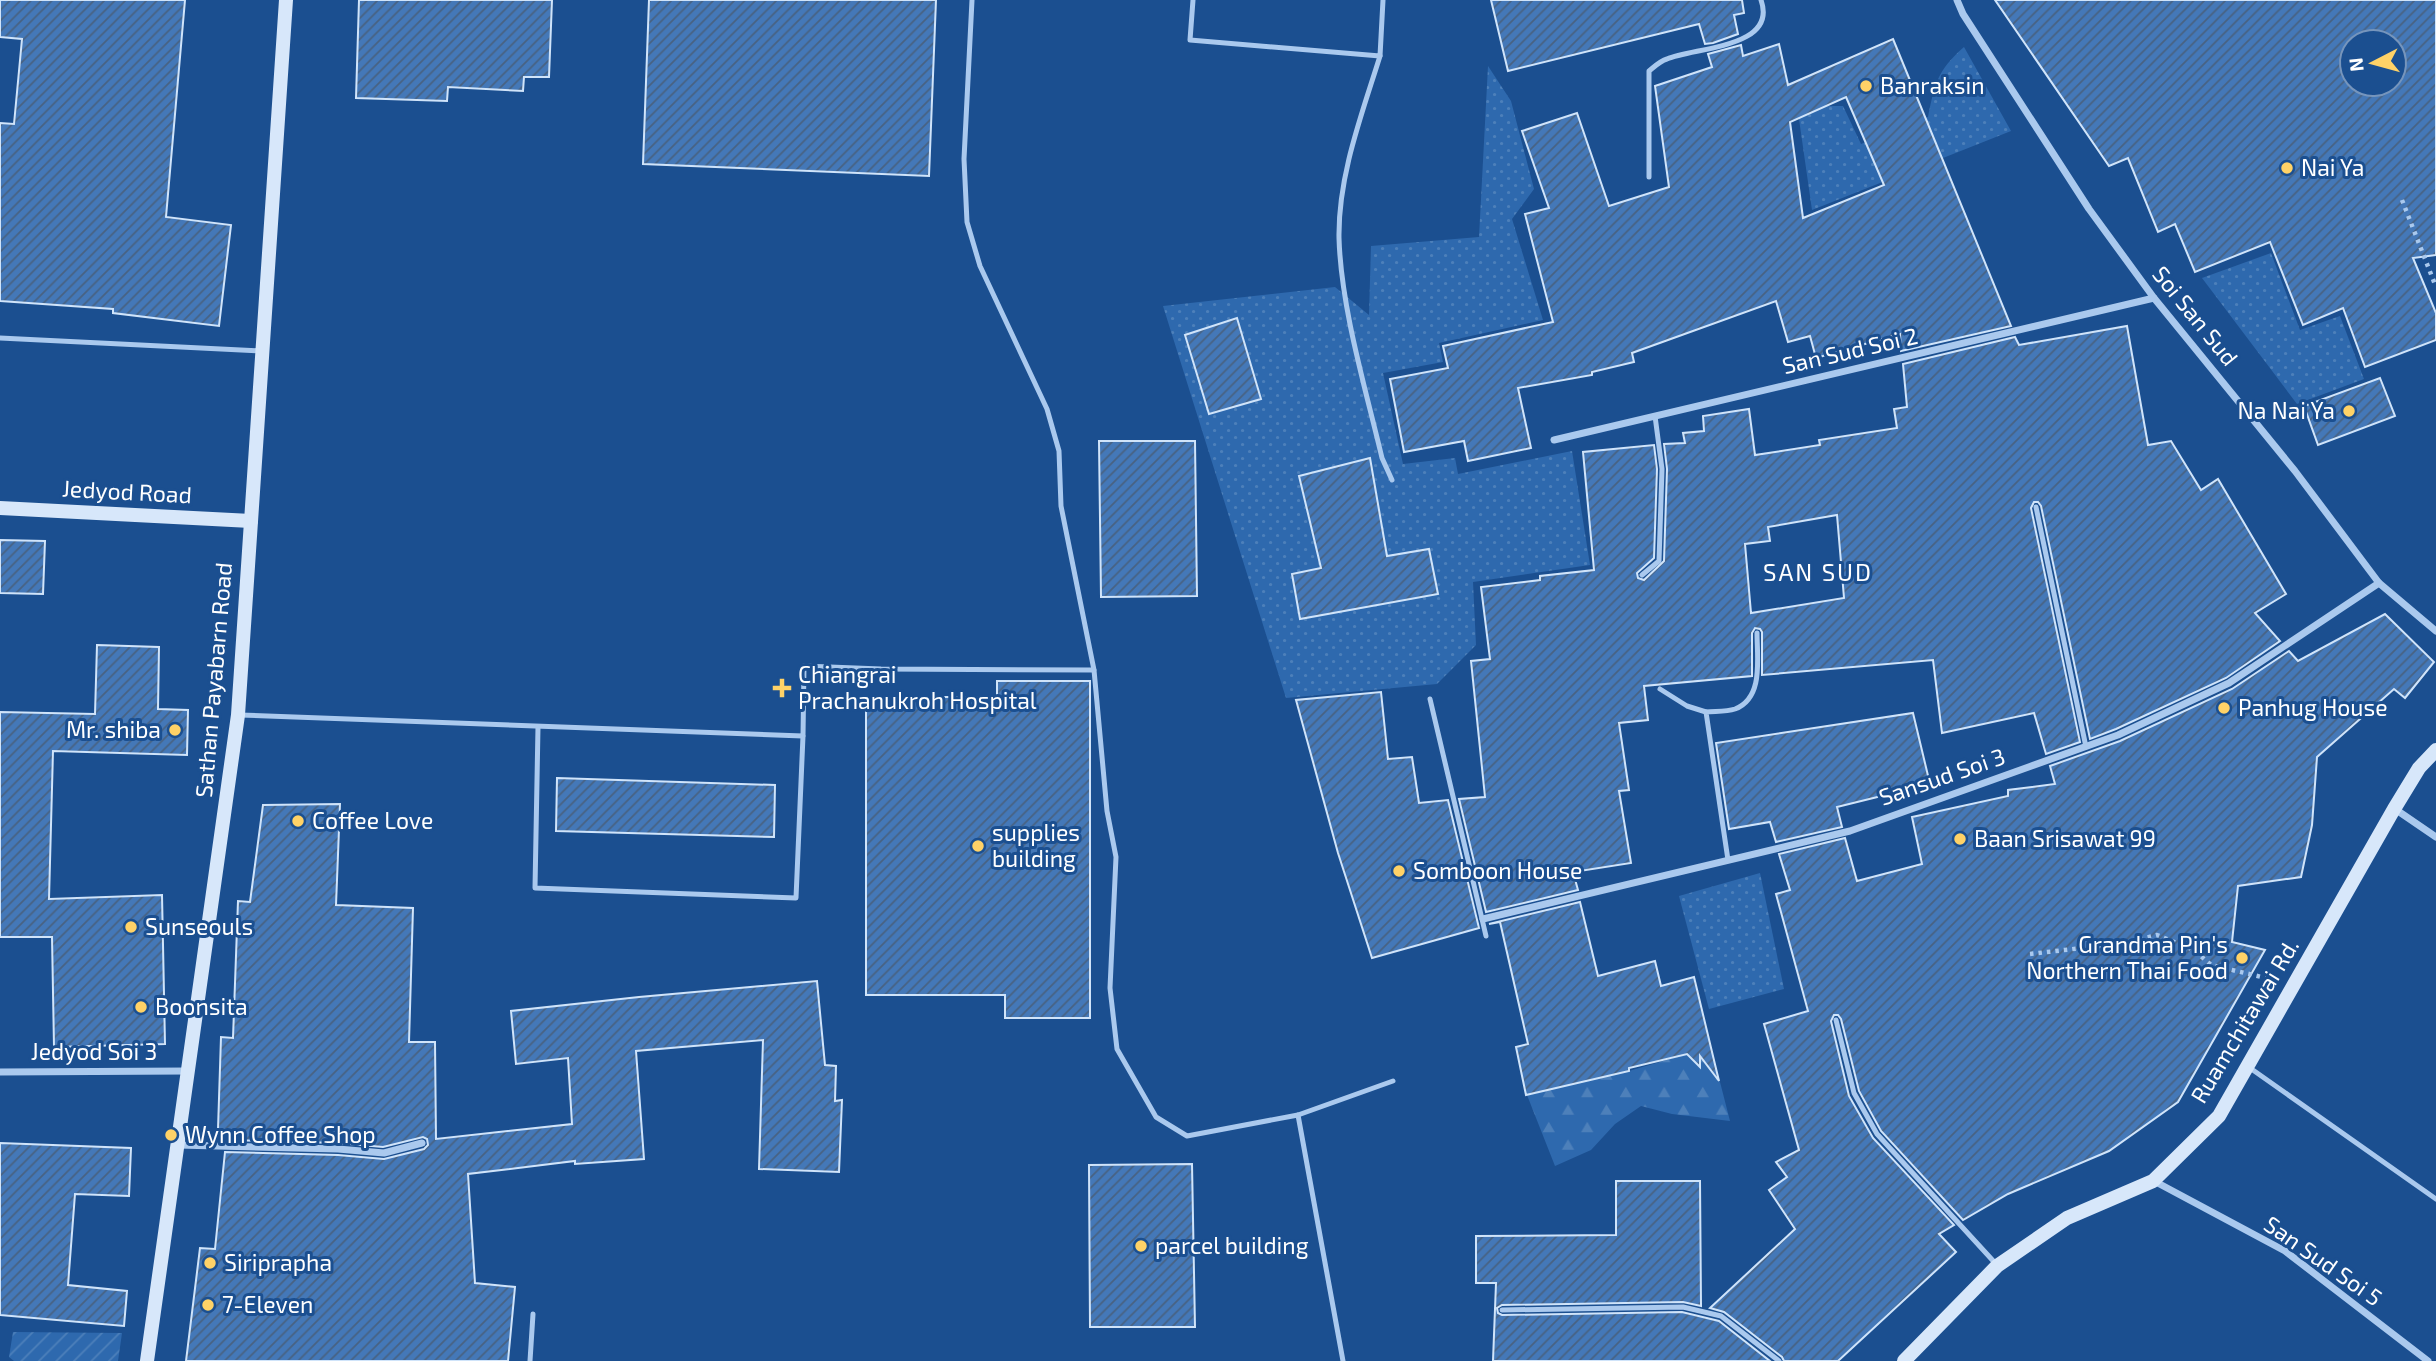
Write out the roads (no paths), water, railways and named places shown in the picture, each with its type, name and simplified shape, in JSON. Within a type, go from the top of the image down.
[{"type":"street","name":"Sathan Payabarn Road","points":[[147,1361],[239,715],[286,0]]},
{"type":"street","name":"Soi San Sud","points":[[1956,0],[2089,209],[2154,298],[2295,471],[2379,583],[2436,631]]},
{"type":"street","name":"San Sud Soi 2","points":[[1554,440],[2154,298]]},
{"type":"street","name":"Jedyod Road","points":[[0,509],[251,521]]},
{"type":"street","name":"Sansud Soi 3","points":[[1483,919],[1850,831],[2118,735],[2229,683],[2379,583]]},
{"type":"street","name":"Ruamchitawai Rd.","points":[[1904,1361],[1997,1266],[2067,1218],[2154,1181],[2219,1116],[2394,809],[2419,768],[2436,750]]},
{"type":"street","points":[[2394,809],[2436,837]]},
{"type":"street","name":"Jedyod Soi 3","points":[[0,1072],[187,1072]]},
{"type":"street","points":[[177,1145],[338,1149],[384,1153],[422,1143]]},
{"type":"street","name":"San Sud Soi 5","points":[[2154,1181],[2285,1251],[2428,1361]]},
{"type":"lane","points":[[972,0],[964,159],[967,222],[980,266],[1047,409],[1059,451],[1061,506],[1094,670],[1107,811],[1116,857],[1110,988],[1117,1049],[1156,1117],[1187,1136],[1298,1115],[1393,1081]]},
{"type":"lane","points":[[1193,0],[1191,40],[1380,55]]},
{"type":"lane","points":[[1382,0],[1380,55],[1349,165],[1341,203],[1339,237],[1344,290],[1352,327],[1382,458],[1392,480]]},
{"type":"lane","points":[[1649,177],[1649,71],[1665,59],[1744,39],[1760,27],[1765,10],[1762,0]]},
{"type":"lane","points":[[0,338],[262,351]]},
{"type":"lane","points":[[1642,575],[1659,561],[1662,469],[1656,416]]},
{"type":"lane","points":[[2036,507],[2086,747]]},
{"type":"lane","points":[[1660,689],[1687,706],[1706,712],[1733,709],[1747,702],[1756,684],[1757,633]]},
{"type":"lane","points":[[538,727],[535,888],[796,898],[804,666],[1094,670]]},
{"type":"lane","points":[[1430,699],[1486,936]]},
{"type":"lane","points":[[1706,712],[1728,860]]},
{"type":"lane","points":[[239,715],[803,736]]},
{"type":"lane","points":[[1836,1020],[1854,1093],[1877,1134],[1997,1266]]},
{"type":"lane","points":[[2248,1066],[2436,1199]]},
{"type":"lane","points":[[1298,1115],[1343,1361]]},
{"type":"lane","points":[[1502,1310],[1683,1307],[1721,1316],[1779,1361]]},
{"type":"lane","points":[[530,1361],[533,1314]]},
{"type":"place","name":"Banraksin","points":[[1866,86]]},
{"type":"place","name":"Nai Ya","points":[[2287,168]]},
{"type":"place","name":"Na Nai Ya","points":[[2349,411]]},
{"type":"place","name":"Chiangrai Prachanukroh Hospital","points":[[782,688]]},
{"type":"place","name":"Panhug House","points":[[2224,708]]},
{"type":"place","name":"Mr. shiba","points":[[175,730]]},
{"type":"place","name":"Coffee Love","points":[[298,821]]},
{"type":"place","name":"Baan Srisawat 99","points":[[1960,839]]},
{"type":"place","name":"supplies building","points":[[978,846]]},
{"type":"place","name":"Somboon House","points":[[1399,871]]},
{"type":"place","name":"Sunseouls","points":[[131,927]]},
{"type":"place","name":"Grandma Pin's Northern Thai Food","points":[[2242,958]]},
{"type":"place","name":"Boonsita","points":[[141,1007]]},
{"type":"place","name":"Wynn Coffee Shop","points":[[171,1135]]},
{"type":"place","name":"parcel building","points":[[1141,1246]]},
{"type":"place","name":"Siriprapha","points":[[210,1263]]},
{"type":"place","name":"7-Eleven","points":[[208,1305]]},
{"type":"district","name":"SAN SUD","points":[[1818,573]]}]
